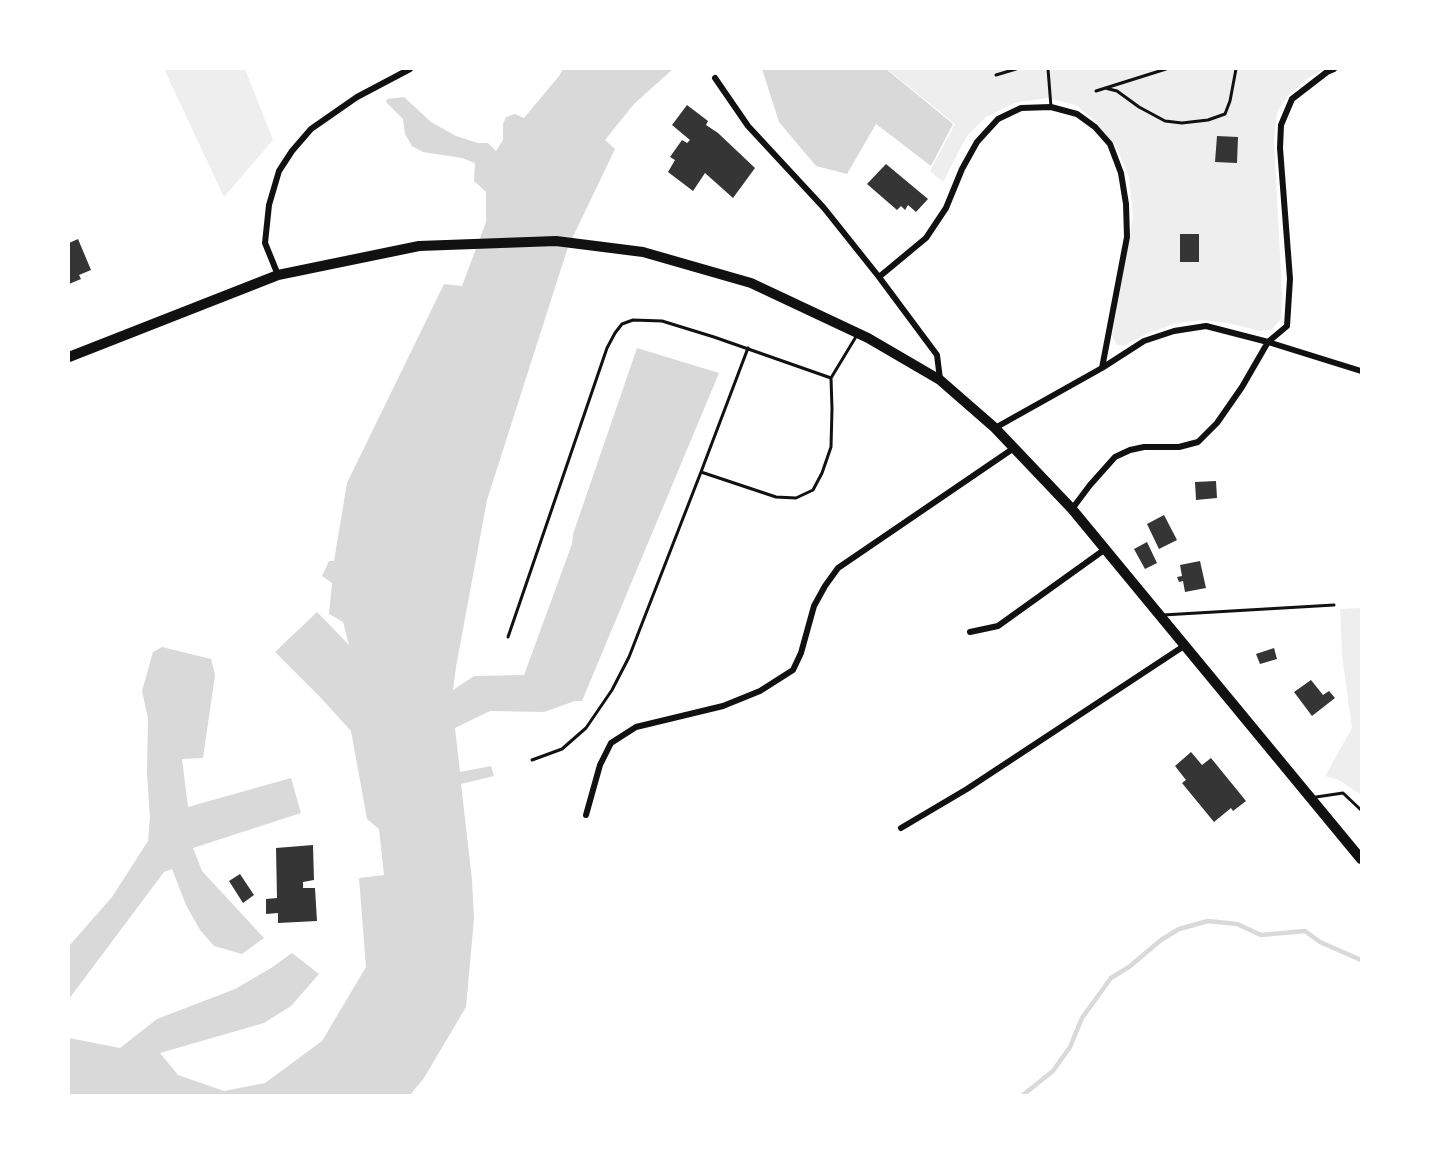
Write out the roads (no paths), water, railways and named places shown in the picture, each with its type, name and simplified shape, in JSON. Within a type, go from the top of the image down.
[{"type":"main road","points":[[69,357],[278,275],[419,246],[556,241],[643,252],[751,283],[858,333],[940,380],[995,428],[1072,509],[1360,856]]},
{"type":"street","points":[[278,275],[265,243],[269,204],[283,164],[311,129],[357,97],[410,69]]},
{"type":"street","points":[[1072,509],[1115,457],[1144,447],[1179,447],[1198,441],[1217,423],[1242,387],[1268,342],[1287,326],[1290,279],[1280,148],[1281,125],[1292,99],[1331,70]]},
{"type":"street","points":[[715,78],[748,126],[824,208],[879,277],[937,355],[940,380]]},
{"type":"street","points":[[879,277],[926,238],[946,208],[962,169],[977,142],[998,119],[1021,108],[1051,106],[1077,114],[1095,127],[1110,144],[1121,173],[1126,204],[1127,237],[1102,368]]},
{"type":"street","points":[[995,428],[1102,368],[1144,341],[1174,331],[1206,326],[1268,342],[1361,371]]},
{"type":"street","points":[[586,815],[600,765],[611,743],[636,727],[723,706],[760,691],[793,670],[801,653],[814,606],[838,568],[1014,448]]},
{"type":"street","points":[[970,632],[998,626],[1104,550]]},
{"type":"street","points":[[901,828],[967,789],[1184,646]]},
{"type":"lane","points":[[996,75],[1016,69]]},
{"type":"lane","points":[[1048,69],[1051,106]]},
{"type":"lane","points":[[1095,91],[1166,69]]},
{"type":"lane","points":[[1105,88],[1117,91],[1139,107],[1165,121],[1182,123],[1208,120],[1225,114],[1236,69]]},
{"type":"lane","points":[[508,637],[607,348],[622,324],[633,320],[662,321],[748,348],[831,378]]},
{"type":"lane","points":[[701,471],[776,496],[796,498],[813,490],[831,447],[831,378],[858,333]]},
{"type":"lane","points":[[532,760],[562,749],[586,728],[612,690],[629,657],[748,348]]},
{"type":"lane","points":[[1159,615],[1334,605]]},
{"type":"lane","points":[[1311,798],[1343,793],[1361,810]]},
{"type":"waterway","points":[[1023,1095],[1053,1071],[1070,1047],[1082,1018],[1111,978],[1179,929],[1208,921],[1237,924],[1261,935],[1305,931],[1320,942],[1361,960]]}]
